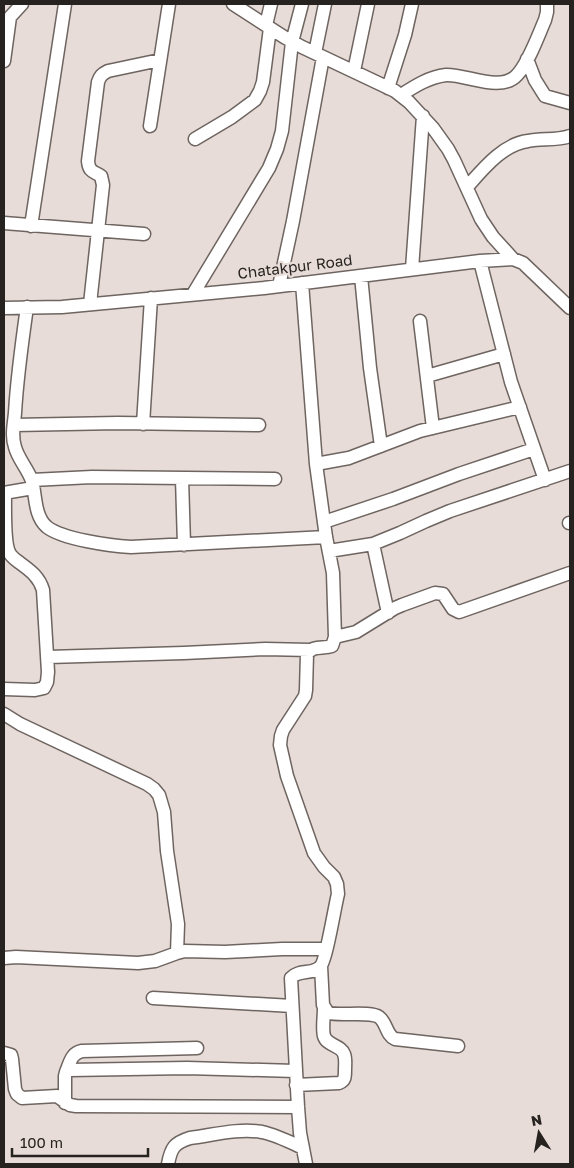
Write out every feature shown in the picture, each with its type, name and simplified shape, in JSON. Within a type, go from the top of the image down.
[{"type":"street","points":[[4,57],[10,17],[22,4]]},
{"type":"street","points":[[31,226],[65,4]]},
{"type":"street","points":[[150,126],[169,4]]},
{"type":"street","points":[[233,4],[292,42],[395,91],[409,102],[434,128],[448,149],[481,219],[493,237],[513,259],[523,263],[570,308]]},
{"type":"street","points":[[195,139],[232,118],[255,100],[263,82],[272,4]]},
{"type":"street","points":[[193,294],[269,168],[277,149],[282,131],[292,42],[302,4]]},
{"type":"street","points":[[279,286],[294,221],[325,4]]},
{"type":"street","points":[[354,71],[368,4]]},
{"type":"street","points":[[388,88],[405,35],[412,4]]},
{"type":"street","points":[[401,95],[424,81],[446,75],[456,75],[488,82],[500,83],[510,81],[523,68],[545,20],[548,4]]},
{"type":"street","points":[[527,59],[535,80],[545,96],[570,103]]},
{"type":"street","points":[[90,304],[103,181],[101,176],[88,167],[98,82],[100,77],[108,71],[160,60]]},
{"type":"street","points":[[412,270],[423,116]]},
{"type":"street","points":[[467,187],[485,167],[517,143],[528,140],[562,139],[570,136]]},
{"type":"street","points":[[4,224],[144,234]]},
{"type":"street","name":"Chatakpur Road","points":[[4,308],[90,304],[279,286],[480,261],[513,259]]},
{"type":"street","points":[[480,261],[512,382],[545,480]]},
{"type":"street","points":[[361,276],[370,368],[381,446]]},
{"type":"street","points":[[48,657],[265,649],[310,650],[332,646],[334,637],[333,573],[316,464],[302,283]]},
{"type":"street","points":[[143,424],[151,298]]},
{"type":"street","points":[[27,307],[16,393],[13,435],[14,446],[32,484],[40,518],[45,525],[67,536],[115,546],[131,547],[326,537]]},
{"type":"street","points":[[420,321],[433,428]]},
{"type":"street","points":[[427,376],[504,354]]},
{"type":"street","points":[[316,464],[349,458],[420,431],[520,407]]},
{"type":"street","points":[[14,425],[143,424],[259,426]]},
{"type":"street","points":[[324,522],[534,449]]},
{"type":"street","points":[[329,551],[373,544],[450,512],[570,471]]},
{"type":"street","points":[[4,689],[35,690],[44,688],[47,682],[48,657],[43,590],[40,582],[33,574],[9,553],[6,542],[4,493],[32,484],[92,476],[275,479]]},
{"type":"street","points":[[182,478],[184,545]]},
{"type":"street","points":[[373,544],[388,613]]},
{"type":"street","points":[[334,637],[356,632],[402,605],[435,593],[443,594],[456,611],[464,612],[570,573]]},
{"type":"street","points":[[296,1085],[339,1084],[344,1079],[345,1062],[344,1054],[340,1048],[328,1042],[324,1035],[321,966],[338,894],[337,884],[334,877],[314,853],[287,776],[280,745],[283,730],[305,696],[307,654],[310,650]]},
{"type":"street","points":[[4,714],[20,724],[147,784],[159,795],[164,812],[167,851],[178,924],[177,953]]},
{"type":"street","points":[[4,958],[138,962],[155,961],[186,951],[225,952],[326,949]]},
{"type":"street","points":[[306,1164],[296,1085],[291,978],[296,973],[316,970],[321,966]]},
{"type":"street","points":[[153,998],[292,1006]]},
{"type":"street","points":[[324,1008],[328,1013],[332,1014],[376,1016],[383,1021],[389,1034],[395,1039],[458,1046]]},
{"type":"street","points":[[65,1103],[66,1072],[73,1056],[78,1052],[197,1048]]},
{"type":"street","points":[[4,1053],[11,1055],[15,1089],[22,1098],[57,1096],[70,1106],[298,1107]]},
{"type":"street","points":[[66,1072],[70,1070],[187,1068],[295,1071]]},
{"type":"street","points":[[168,1164],[173,1146],[184,1139],[234,1132],[263,1132],[303,1148]]}]
